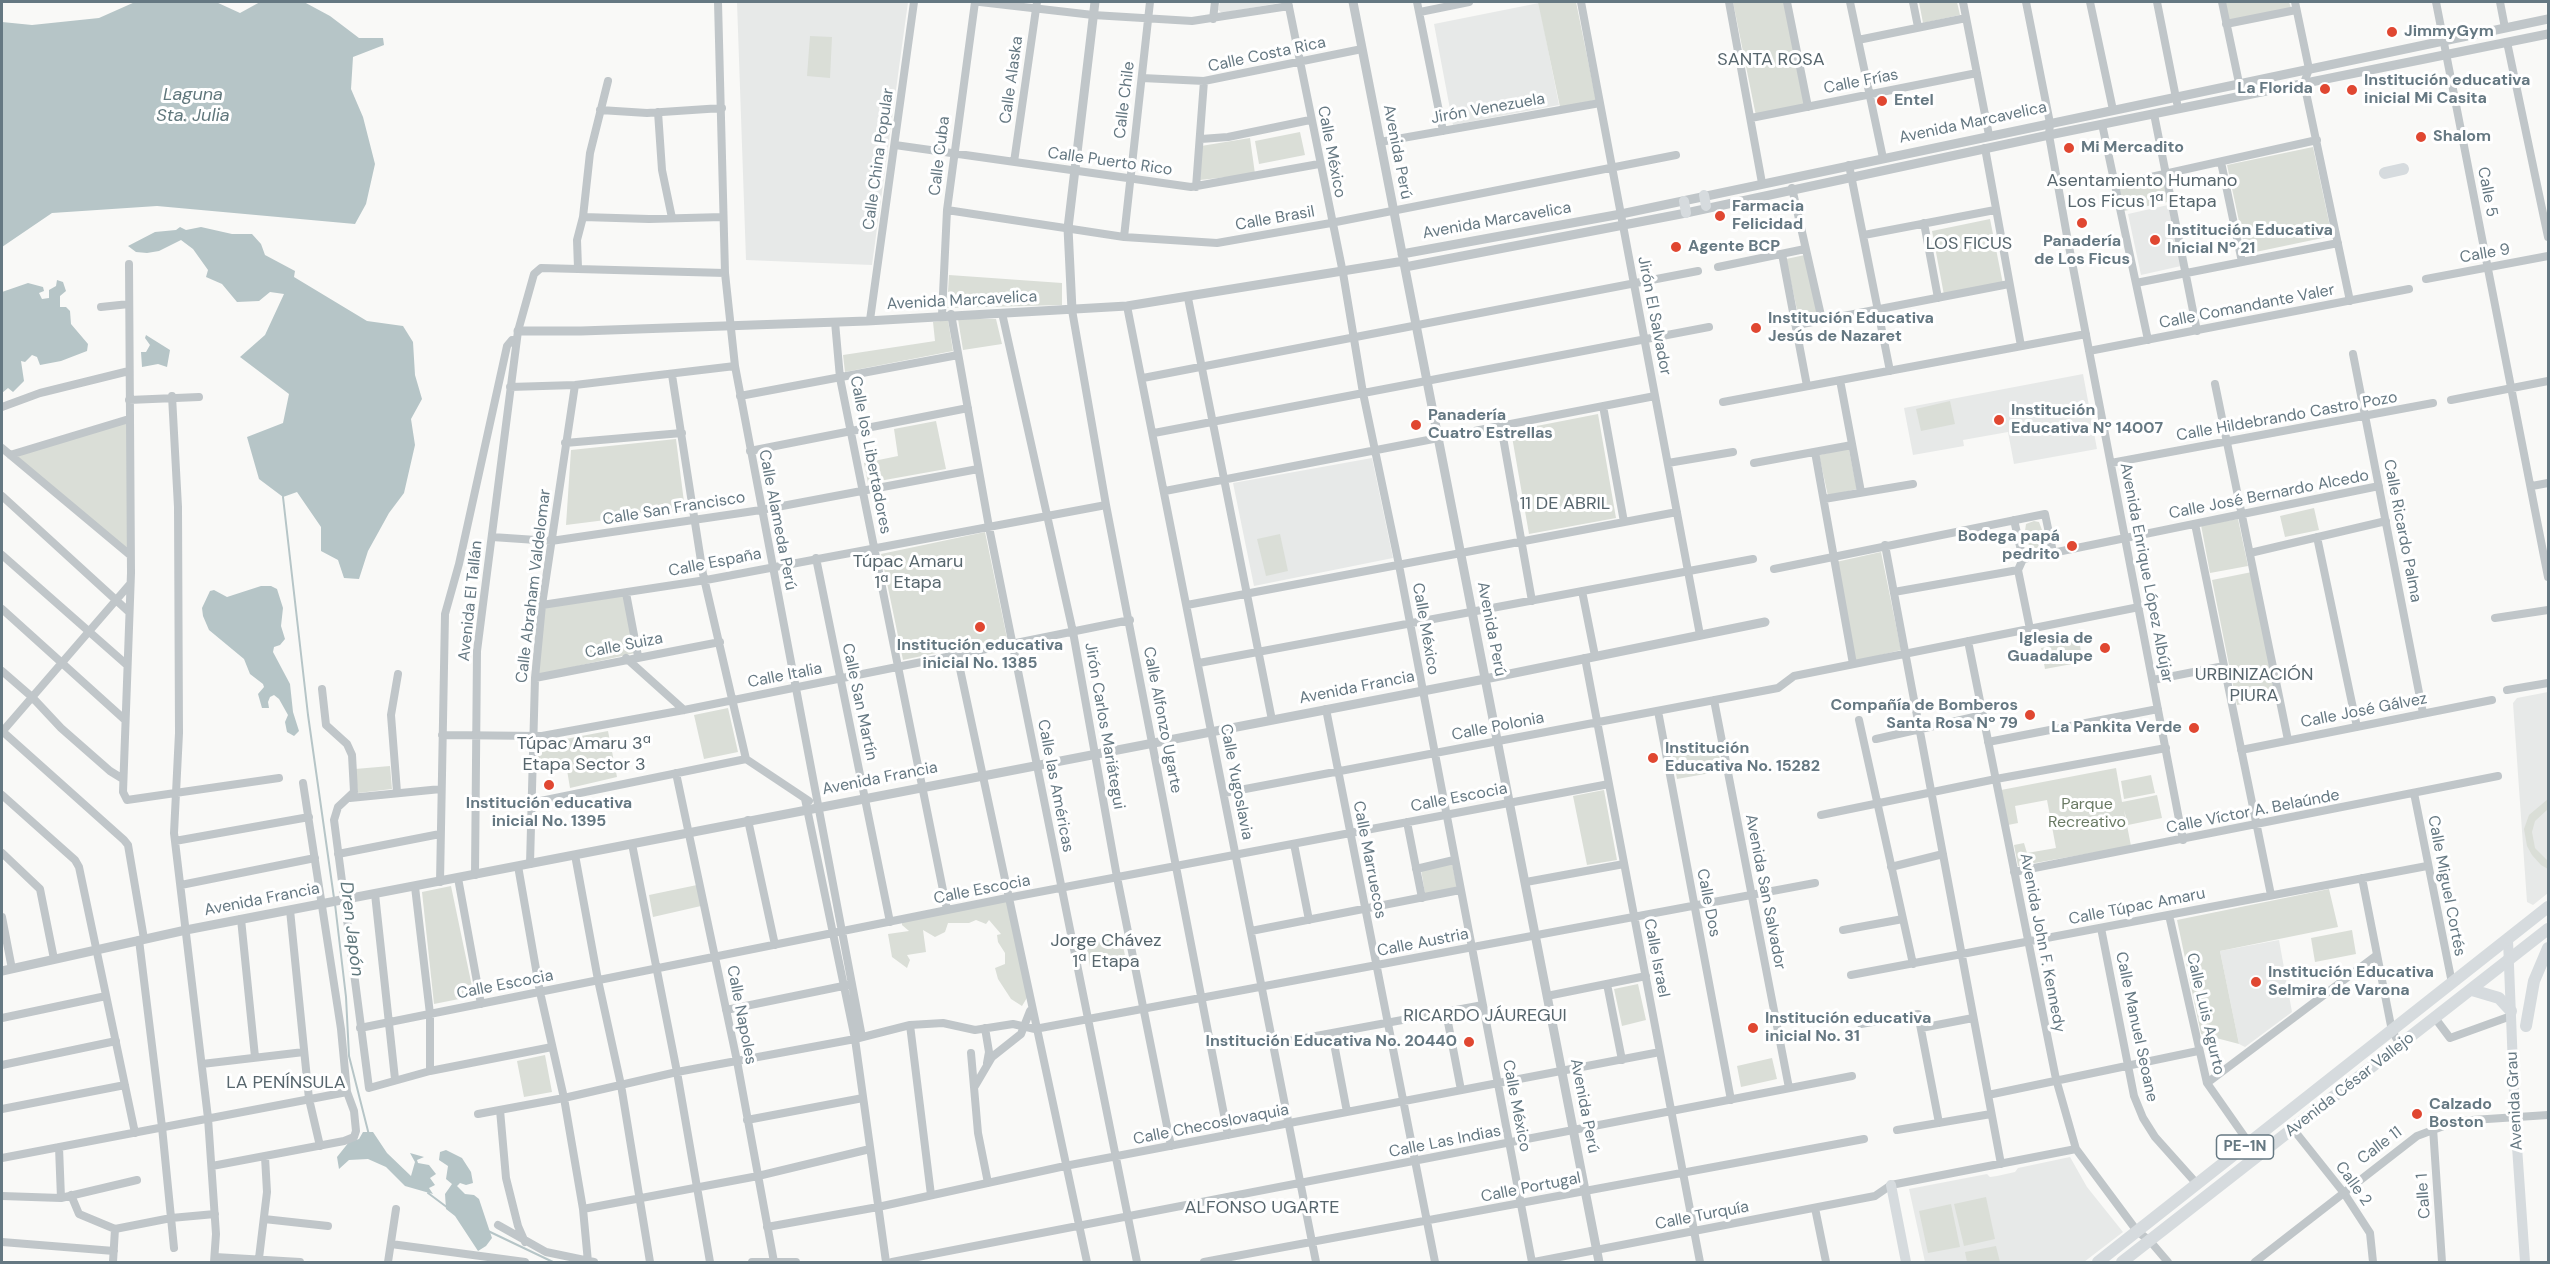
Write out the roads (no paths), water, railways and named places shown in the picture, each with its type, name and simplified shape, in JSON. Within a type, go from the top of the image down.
[{"type":"main road","points":[[2385,173],[2403,169]]},
{"type":"main road","points":[[1704,195],[1707,206]]},
{"type":"main road","points":[[1684,201],[1686,213]]},
{"type":"main road","name":"Avenida César Vallejo","points":[[2098,1263],[2548,907]]},
{"type":"main road","name":"Avenida César Vallejo","points":[[2122,1263],[2548,929]]},
{"type":"main road","name":"Avenida Grau","points":[[2508,940],[2515,1118],[2525,1263]]},
{"type":"main road","points":[[2526,1026],[2534,981],[2548,948]]},
{"type":"main road","points":[[2472,990],[2499,998],[2511,1013]]},
{"type":"main road","points":[[1891,1185],[1906,1263]]},
{"type":"street","name":"Calle Alameda Perú","points":[[718,2],[723,217],[729,325],[750,452],[795,688],[810,805],[838,933],[854,984],[859,1038]]},
{"type":"street","name":"Calle China Popular","points":[[870,320],[914,2]]},
{"type":"street","points":[[977,2],[1037,5],[1093,15],[1192,21],[1288,4]]},
{"type":"street","name":"Calle Cuba","points":[[947,314],[947,210],[953,154],[977,2]]},
{"type":"street","points":[[1072,310],[1068,228],[1095,2]]},
{"type":"street","name":"Calle Chile","points":[[1124,237],[1150,2]]},
{"type":"street","points":[[1213,19],[1215,2]]},
{"type":"street","name":"Avenida Perú","points":[[1353,2],[1404,261],[1414,326],[1526,882],[1599,1263]]},
{"type":"street","points":[[1418,2],[1443,130]]},
{"type":"street","points":[[1420,12],[1469,2]]},
{"type":"street","name":"Jirón El Salvador","points":[[1581,2],[1700,635]]},
{"type":"street","points":[[1729,2],[1762,183]]},
{"type":"street","points":[[1787,2],[1808,107]]},
{"type":"street","points":[[1850,2],[1882,158]]},
{"type":"street","points":[[1913,2],[1918,27]]},
{"type":"street","points":[[1963,2],[1989,135]]},
{"type":"street","name":"Avenida Enrique López Albújar","points":[[2026,2],[2050,123],[2049,135],[2089,351],[2183,840]]},
{"type":"street","points":[[2090,2],[2113,110]]},
{"type":"street","points":[[2157,2],[2178,109]]},
{"type":"street","points":[[2222,2],[2238,84]]},
{"type":"street","name":"Calle 5","points":[[2436,2],[2546,550],[2548,577]]},
{"type":"street","points":[[2500,2],[2505,28]]},
{"type":"street","name":"Calle México","points":[[1288,4],[1343,273],[1363,393],[1399,565],[1533,1263]]},
{"type":"street","name":"Calle Alaska","points":[[1014,162],[1037,5]]},
{"type":"street","points":[[2226,24],[2296,6],[2309,69],[2304,83],[2350,302]]},
{"type":"street","points":[[1858,40],[1966,18]]},
{"type":"street","name":"Avenida Marcavelica","points":[[517,335],[835,322],[947,314],[1002,314],[1127,306],[1188,298],[1404,261],[1704,195],[2548,20]]},
{"type":"street","name":"Avenida Marcavelica","points":[[1404,261],[1686,213],[1707,206],[1984,148],[2548,34]]},
{"type":"street","points":[[2507,42],[2548,237]]},
{"type":"street","name":"Calle Costa Rica","points":[[1142,78],[1204,81],[1362,49]]},
{"type":"street","name":"Calle Frías","points":[[1751,118],[1977,73]]},
{"type":"street","points":[[579,268],[577,240],[583,217],[590,153],[608,81]]},
{"type":"street","points":[[1196,188],[1204,81]]},
{"type":"street","name":"Jirón Venezuela","points":[[1380,142],[1600,103]]},
{"type":"street","points":[[600,110],[658,112],[722,108]]},
{"type":"street","points":[[658,112],[661,158],[672,218]]},
{"type":"street","points":[[2154,114],[2197,331]]},
{"type":"street","points":[[1201,139],[1228,137],[1310,120]]},
{"type":"street","points":[[2102,124],[2148,340]]},
{"type":"street","points":[[2115,185],[2317,141]]},
{"type":"street","name":"Calle Puerto Rico","points":[[895,145],[1196,188],[1319,164]]},
{"type":"street","points":[[1984,148],[2021,346]]},
{"type":"street","name":"Calle Brasil","points":[[947,210],[1124,237],[1217,243],[1331,223],[1676,155]]},
{"type":"street","points":[[2221,162],[2242,262]]},
{"type":"street","points":[[1849,165],[1880,309],[1890,371]]},
{"type":"street","points":[[1792,188],[1822,320]]},
{"type":"street","points":[[1864,235],[1995,210]]},
{"type":"street","points":[[583,217],[723,217]]},
{"type":"street","points":[[1924,224],[1938,298]]},
{"type":"street","points":[[2136,283],[2338,243]]},
{"type":"street","points":[[1718,267],[1805,249]]},
{"type":"street","points":[[1782,254],[1807,386]]},
{"type":"street","name":"Calle 9","points":[[2426,279],[2548,256]]},
{"type":"street","points":[[129,264],[130,583],[123,792],[127,800],[176,795],[279,778]]},
{"type":"street","points":[[440,882],[445,614],[459,564],[507,346],[517,335],[534,274],[540,268],[725,273]]},
{"type":"street","points":[[1143,378],[1698,271]]},
{"type":"street","points":[[1797,325],[2008,284]]},
{"type":"street","name":"Calle Comandante Valer","points":[[2089,351],[2409,289]]},
{"type":"street","points":[[1188,298],[1272,720]]},
{"type":"street","points":[[101,307],[129,304]]},
{"type":"street","name":"Calle Yugoslavia","points":[[1127,306],[1154,433],[1316,1263]]},
{"type":"street","name":"Calle Alfonzo Ugarte","points":[[1072,310],[1106,505],[1228,1135]]},
{"type":"street","name":"Calle las Américas","points":[[947,314],[958,355],[1012,644],[1130,1216],[1137,1263]]},
{"type":"street","name":"Jirón Carlos Mariátegui","points":[[1002,314],[1073,632],[1117,878],[1171,1146]]},
{"type":"street","name":"Calle los Libertadores","points":[[835,322],[840,378],[947,910]]},
{"type":"street","points":[[1154,433],[1709,327]]},
{"type":"street","points":[[1723,402],[2086,334]]},
{"type":"street","name":"Avenida El Tallán","points":[[475,875],[477,651],[517,335]]},
{"type":"street","name":"Calle Ricardo Palma","points":[[2353,354],[2423,713]]},
{"type":"street","points":[[740,396],[958,355]]},
{"type":"street","points":[[510,387],[575,385],[735,366]]},
{"type":"street","points":[[2,406],[40,393],[129,371]]},
{"type":"street","points":[[672,375],[706,580],[746,759],[810,805]]},
{"type":"street","points":[[1840,380],[1861,492]]},
{"type":"street","points":[[2451,400],[2548,381]]},
{"type":"street","points":[[2215,384],[2289,740]]},
{"type":"street","name":"Calle Abraham Valdelomar","points":[[530,864],[535,678],[542,605],[575,385]]},
{"type":"street","points":[[129,400],[172,396],[199,397]]},
{"type":"street","points":[[172,396],[178,507],[179,734],[175,841],[208,1118],[215,1214],[215,1260],[259,1258],[300,1263]]},
{"type":"street","points":[[1165,491],[1655,396]]},
{"type":"street","name":"Calle Hildebrando Castro Pozo","points":[[2111,463],[2433,404]]},
{"type":"street","points":[[1603,406],[1624,522]]},
{"type":"street","points":[[750,452],[968,408]]},
{"type":"street","points":[[10,455],[129,419]]},
{"type":"street","points":[[1502,426],[1532,601]]},
{"type":"street","points":[[565,443],[682,433]]},
{"type":"street","points":[[1754,463],[1852,445]]},
{"type":"street","points":[[2,448],[130,555]]},
{"type":"street","points":[[1668,463],[1733,452]]},
{"type":"street","points":[[1815,452],[1853,664]]},
{"type":"street","name":"Calle San Francisco","points":[[492,537],[551,542],[761,510],[978,469]]},
{"type":"street","points":[[2532,486],[2548,483]]},
{"type":"street","points":[[1824,499],[1913,484]]},
{"type":"street","name":"Calle José Bernardo Alcedo","points":[[2023,559],[2379,486]]},
{"type":"street","points":[[2,496],[128,611]]},
{"type":"street","name":"Calle España","points":[[542,605],[706,580],[1106,505]]},
{"type":"street","points":[[1187,605],[1677,512]]},
{"type":"street","points":[[1774,569],[2045,514],[2053,552]]},
{"type":"street","points":[[2014,520],[2023,559],[2018,570],[2030,629]]},
{"type":"street","points":[[2250,553],[2386,521]]},
{"type":"street","points":[[2195,524],[2271,896]]},
{"type":"street","points":[[2317,537],[2357,727]]},
{"type":"street","points":[[1885,545],[2001,1164]]},
{"type":"street","points":[[2,555],[127,665]]},
{"type":"street","name":"Calle San Martín","points":[[816,558],[890,922]]},
{"type":"street","points":[[1199,663],[1753,559]]},
{"type":"street","points":[[1894,592],[2018,570]]},
{"type":"street","points":[[130,583],[2,732],[128,845],[141,940],[174,1248]]},
{"type":"street","name":"Calle Israel","points":[[1582,591],[1597,722],[1700,1263]]},
{"type":"street","points":[[626,593],[638,656]]},
{"type":"street","name":"Calle Polonia","points":[[1224,793],[1778,688],[1794,676],[2139,607]]},
{"type":"street","points":[[2,609],[124,719]]},
{"type":"street","points":[[2495,618],[2548,610]]},
{"type":"street","name":"Calle Italia","points":[[442,735],[533,736],[684,710],[1130,620]]},
{"type":"street","name":"Avenida Francia","points":[[2,971],[186,930],[575,855],[810,805],[865,797],[1326,710],[1765,622]]},
{"type":"street","name":"Avenida John F. Kennedy","points":[[1968,641],[2056,1079],[2076,1149],[2137,1231]]},
{"type":"street","name":"Calle Suiza","points":[[535,678],[626,658],[720,642]]},
{"type":"street","points":[[957,655],[1035,1029],[1087,1263]]},
{"type":"street","points":[[626,658],[684,710]]},
{"type":"street","points":[[2153,680],[2224,666]]},
{"type":"street","points":[[2,671],[32,697],[61,728],[123,779]]},
{"type":"street","points":[[397,792],[391,715],[398,674]]},
{"type":"street","points":[[2507,690],[2548,683]]},
{"type":"street","points":[[322,689],[326,725],[347,744],[352,755],[354,792],[338,807],[334,820],[369,1088],[430,1071],[552,1047]]},
{"type":"street","name":"Avenida San Salvador","points":[[1714,700],[1789,1088]]},
{"type":"street","name":"Calle José Gálvez","points":[[2241,750],[2492,700]]},
{"type":"street","points":[[1988,742],[2158,709]]},
{"type":"street","name":"Calle Marruecos","points":[[1326,710],[1435,1263]]},
{"type":"street","name":"Calle Dos","points":[[1658,711],[1731,1100]]},
{"type":"street","points":[[1876,739],[1983,715]]},
{"type":"street","points":[[1859,720],[1913,963]]},
{"type":"street","points":[[1821,816],[1996,779],[2166,748]]},
{"type":"street","points":[[531,803],[746,759]]},
{"type":"street","name":"Calle Napoles","points":[[676,773],[726,1010],[774,1262]]},
{"type":"street","name":"Calle Víctor A. Belaúnde","points":[[2014,872],[2498,776]]},
{"type":"street","points":[[212,1166],[320,1146],[354,1137],[354,1112],[347,1092],[324,904],[303,783]]},
{"type":"street","name":"Calle Escocia","points":[[360,1028],[1007,898],[1609,784]]},
{"type":"street","points":[[350,798],[441,789]]},
{"type":"street","name":"Calle Miguel Cortés","points":[[2414,793],[2452,983]]},
{"type":"street","points":[[2,795],[75,860],[79,867],[135,1133]]},
{"type":"street","points":[[175,841],[309,817]]},
{"type":"street","points":[[748,820],[775,945]]},
{"type":"street","points":[[1407,822],[1422,898]]},
{"type":"street","points":[[338,854],[440,834]]},
{"type":"street","points":[[632,843],[677,1072],[710,1263]]},
{"type":"street","points":[[1294,844],[1308,920]]},
{"type":"street","points":[[2,853],[40,889],[54,959]]},
{"type":"street","points":[[1891,867],[1943,854]]},
{"type":"street","points":[[575,855],[598,981],[621,1085],[650,1263]]},
{"type":"street","points":[[181,885],[315,858]]},
{"type":"street","points":[[1416,869],[1454,860]]},
{"type":"street","points":[[1526,882],[1624,864]]},
{"type":"street","points":[[518,866],[540,992],[564,1098],[583,1209],[588,1262]]},
{"type":"street","name":"Calle Túpac Amaru","points":[[1851,975],[2427,866]]},
{"type":"street","points":[[458,878],[481,1004]]},
{"type":"street","points":[[2362,878],[2392,1031],[2401,1046]]},
{"type":"street","name":"Calle Austria","points":[[478,1114],[564,1098],[677,1072],[859,1038],[910,1025],[943,1023],[964,1029],[1013,1024],[1035,1029],[1815,883]]},
{"type":"street","points":[[415,886],[430,1014],[430,1071]]},
{"type":"street","points":[[1251,931],[1460,890]]},
{"type":"street","points":[[375,894],[395,1079]]},
{"type":"street","points":[[290,910],[309,1099],[320,1146]]},
{"type":"street","name":"Calle Luis Agurto","points":[[2169,915],[2207,1083],[2250,1143]]},
{"type":"street","points":[[2,917],[12,969]]},
{"type":"street","points":[[241,919],[255,1058]]},
{"type":"street","points":[[1843,930],[1903,919]]},
{"type":"street","name":"Calle Manuel Seoane","points":[[2101,928],[2134,1096],[2143,1118],[2155,1137],[2197,1184]]},
{"type":"street","points":[[838,933],[845,986],[859,1038],[863,1098],[886,1263]]},
{"type":"street","points":[[2207,1083],[2377,955]]},
{"type":"street","points":[[1547,996],[1646,976]]},
{"type":"street","points":[[726,1010],[854,984]]},
{"type":"street","points":[[1607,984],[1622,1060]]},
{"type":"street","points":[[2,1018],[106,996]]},
{"type":"street","points":[[1273,1044],[1483,1005]]},
{"type":"street","points":[[975,1088],[992,1057],[1016,1041],[1025,1028],[1031,1007]]},
{"type":"street","points":[[1446,1012],[1461,1090]]},
{"type":"street","points":[[2435,1018],[2450,1038],[2511,1013]]},
{"type":"street","points":[[1861,1024],[1918,1014],[1939,1123]]},
{"type":"street","points":[[1921,1028],[1973,1018]]},
{"type":"street","points":[[910,1025],[931,1196]]},
{"type":"street","points":[[985,1028],[989,1052],[987,1065]]},
{"type":"street","points":[[1332,1033],[1347,1112]]},
{"type":"street","points":[[2,1065],[116,1041]]},
{"type":"street","points":[[1988,1095],[2198,1051]]},
{"type":"street","points":[[202,1064],[304,1052]]},
{"type":"street","name":"Calle Checoslovaquia","points":[[767,1227],[878,1207],[1065,1166],[1660,1052]]},
{"type":"street","points":[[971,1053],[978,1133],[988,1183]]},
{"type":"street","name":"Calle Las Indias","points":[[892,1263],[1852,1076]]},
{"type":"street","points":[[2,1109],[125,1085]]},
{"type":"street","points":[[2,1158],[347,1092]]},
{"type":"street","points":[[747,1120],[863,1098]]},
{"type":"street","points":[[500,1110],[506,1178],[518,1226],[525,1242]]},
{"type":"street","points":[[1897,1130],[1991,1114]]},
{"type":"street","name":"Calle 11","points":[[2255,1263],[2405,1143],[2433,1128],[2457,1121],[2548,1116]]},
{"type":"street","name":"Calle 1","points":[[2433,1128],[2442,1263]]},
{"type":"street","name":"Calle 2","points":[[2293,1129],[2344,1193],[2370,1233],[2373,1263]]},
{"type":"street","name":"Calle Portugal","points":[[1204,1263],[1864,1139]]},
{"type":"street","points":[[59,1147],[61,1198]]},
{"type":"street","points":[[583,1209],[758,1176],[870,1149]]},
{"type":"street","points":[[1891,1185],[2076,1149]]},
{"type":"street","points":[[259,1258],[267,1192],[265,1157]]},
{"type":"street","points":[[2,1196],[61,1198],[137,1180]]},
{"type":"street","name":"Calle Turquía","points":[[1533,1263],[1875,1196],[1891,1185]]},
{"type":"street","points":[[71,1195],[79,1214],[115,1229],[171,1218],[215,1214]]},
{"type":"street","points":[[1815,1208],[1826,1263]]},
{"type":"street","points":[[388,1263],[396,1209]]},
{"type":"street","points":[[264,1219],[328,1226]]},
{"type":"street","points":[[498,1225],[546,1252],[594,1263]]},
{"type":"street","points":[[113,1263],[115,1229]]},
{"type":"street","points":[[2137,1231],[2150,1241],[2168,1263]]},
{"type":"street","points":[[2,1242],[114,1251]]},
{"type":"street","points":[[391,1244],[525,1263]]},
{"type":"street","points":[[752,1263],[796,1263]]},
{"type":"water","name":"Laguna Sta. Julia","points":[[135,2],[216,2],[240,13],[260,2],[304,2],[330,16],[359,38],[383,38],[384,45],[353,57],[351,89],[363,117],[375,164],[366,204],[355,224],[157,206],[52,213],[2,247],[2,22],[32,25],[99,18]]},
{"type":"water","points":[[180,227],[186,230],[201,227],[232,234],[252,234],[261,244],[265,255],[295,271],[294,277],[367,321],[403,326],[413,342],[415,375],[422,399],[411,419],[415,445],[404,493],[389,513],[368,551],[359,579],[344,578],[338,560],[321,551],[321,527],[297,492],[283,497],[259,479],[247,437],[283,423],[289,394],[240,357],[265,335],[284,294],[270,292],[259,301],[237,302],[222,284],[206,277],[208,270],[193,249],[181,240],[159,251],[147,253],[136,252],[128,246],[155,232],[176,230]]},
{"type":"water","points":[[57,280],[63,282],[66,291],[60,296],[60,307],[66,307],[70,311],[71,324],[88,344],[87,351],[61,361],[40,365],[37,357],[32,355],[25,362],[21,361],[24,381],[13,392],[8,388],[2,393],[2,292],[28,283],[43,287],[44,291],[39,293],[42,299],[49,298],[49,290],[56,286]]},
{"type":"water","points":[[146,335],[170,350],[167,367],[158,364],[142,367],[141,352],[146,352],[150,345],[145,338]]},
{"type":"water","points":[[261,586],[271,586],[277,589],[283,608],[281,626],[285,639],[280,645],[274,647],[273,652],[290,684],[293,712],[299,731],[294,736],[287,732],[285,722],[288,715],[279,699],[274,695],[270,697],[269,708],[262,708],[258,694],[264,687],[263,684],[250,674],[244,659],[209,630],[203,616],[202,608],[210,591],[214,590],[227,597]]},
{"type":"water","points":[[363,1132],[373,1132],[387,1153],[411,1176],[415,1162],[410,1153],[424,1157],[417,1160],[418,1163],[429,1165],[436,1174],[430,1178],[435,1185],[429,1188],[433,1194],[405,1186],[386,1167],[368,1159],[349,1160],[339,1169],[337,1157],[349,1142],[359,1139]]},
{"type":"water","points":[[446,1150],[462,1158],[471,1172],[473,1183],[466,1185],[460,1183],[457,1186],[465,1194],[474,1195],[479,1199],[492,1238],[478,1251],[455,1216],[446,1209],[445,1194],[452,1184],[446,1179],[448,1166],[439,1160],[440,1152]]},
{"type":"waterway","name":"Dren Japón","points":[[283,497],[308,715],[334,898]]},
{"type":"waterway","name":"Dren Japón","points":[[335,904],[346,997],[349,1056],[369,1135]]},
{"type":"waterway","name":"Dren Japón","points":[[428,1193],[448,1208]]},
{"type":"waterway","name":"Dren Japón","points":[[486,1230],[553,1262]]},
{"type":"place","name":"JimmyGym","points":[[2392,32]]},
{"type":"place","name":"La Florida","points":[[2325,89]]},
{"type":"place","name":"Institución educativa inicial Mi Casita","points":[[2352,90]]},
{"type":"place","name":"Entel","points":[[1882,101]]},
{"type":"place","name":"Shalom","points":[[2421,137]]},
{"type":"place","name":"Mi Mercadito","points":[[2069,148]]},
{"type":"place","name":"Farmacia Felicidad","points":[[1720,216]]},
{"type":"place","name":"Panadería de Los Ficus","points":[[2082,223]]},
{"type":"place","name":"Institución Educativa Inicial Nº 21","points":[[2155,240]]},
{"type":"place","name":"Agente BCP","points":[[1676,247]]},
{"type":"place","name":"Institución Educativa Jesús de Nazaret","points":[[1756,328]]},
{"type":"place","name":"Institución Educativa Nº 14007","points":[[1999,420]]},
{"type":"place","name":"Panadería Cuatro Estrellas","points":[[1416,425]]},
{"type":"place","name":"Bodega papá pedrito","points":[[2072,546]]},
{"type":"place","name":"Institución educativa inicial No. 1385","points":[[980,627]]},
{"type":"place","name":"Iglesia de Guadalupe","points":[[2105,648]]},
{"type":"place","name":"Compañía de Bomberos Santa Rosa Nº 79","points":[[2030,715]]},
{"type":"place","name":"La Pankita Verde","points":[[2194,728]]},
{"type":"place","name":"Institución Educativa No. 15282","points":[[1653,758]]},
{"type":"place","name":"Institución educativa inicial No. 1395","points":[[549,785]]},
{"type":"place","name":"Institución Educativa Selmira de Varona","points":[[2256,982]]},
{"type":"place","name":"Institución educativa inicial No. 31","points":[[1753,1028]]},
{"type":"place","name":"Institución Educativa No. 20440","points":[[1469,1042]]},
{"type":"place","name":"Calzado Boston","points":[[2417,1114]]},
{"type":"district","name":"SANTA ROSA","points":[[1771,60]]},
{"type":"district","name":"Asentamiento Humano Los Ficus 1ª Etapa","points":[[2142,192]]},
{"type":"district","name":"LOS FICUS","points":[[1969,244]]},
{"type":"district","name":"11 DE ABRIL","points":[[1565,504]]},
{"type":"district","name":"Túpac Amaru 1ª Etapa","points":[[908,572]]},
{"type":"district","name":"URBINIZACIÓN PIURA","points":[[2254,685]]},
{"type":"district","name":"Túpac Amaru 3ª Etapa Sector 3","points":[[584,754]]},
{"type":"district","name":"Jorge Chávez 1ª Etapa","points":[[1106,951]]},
{"type":"district","name":"RICARDO JÁUREGUI","points":[[1485,1016]]},
{"type":"district","name":"LA PENÍNSULA","points":[[286,1083]]},
{"type":"district","name":"ALFONSO UGARTE","points":[[1262,1208]]},
{"type":"park label","name":"Parque Recreativo","points":[[2087,814]]}]
